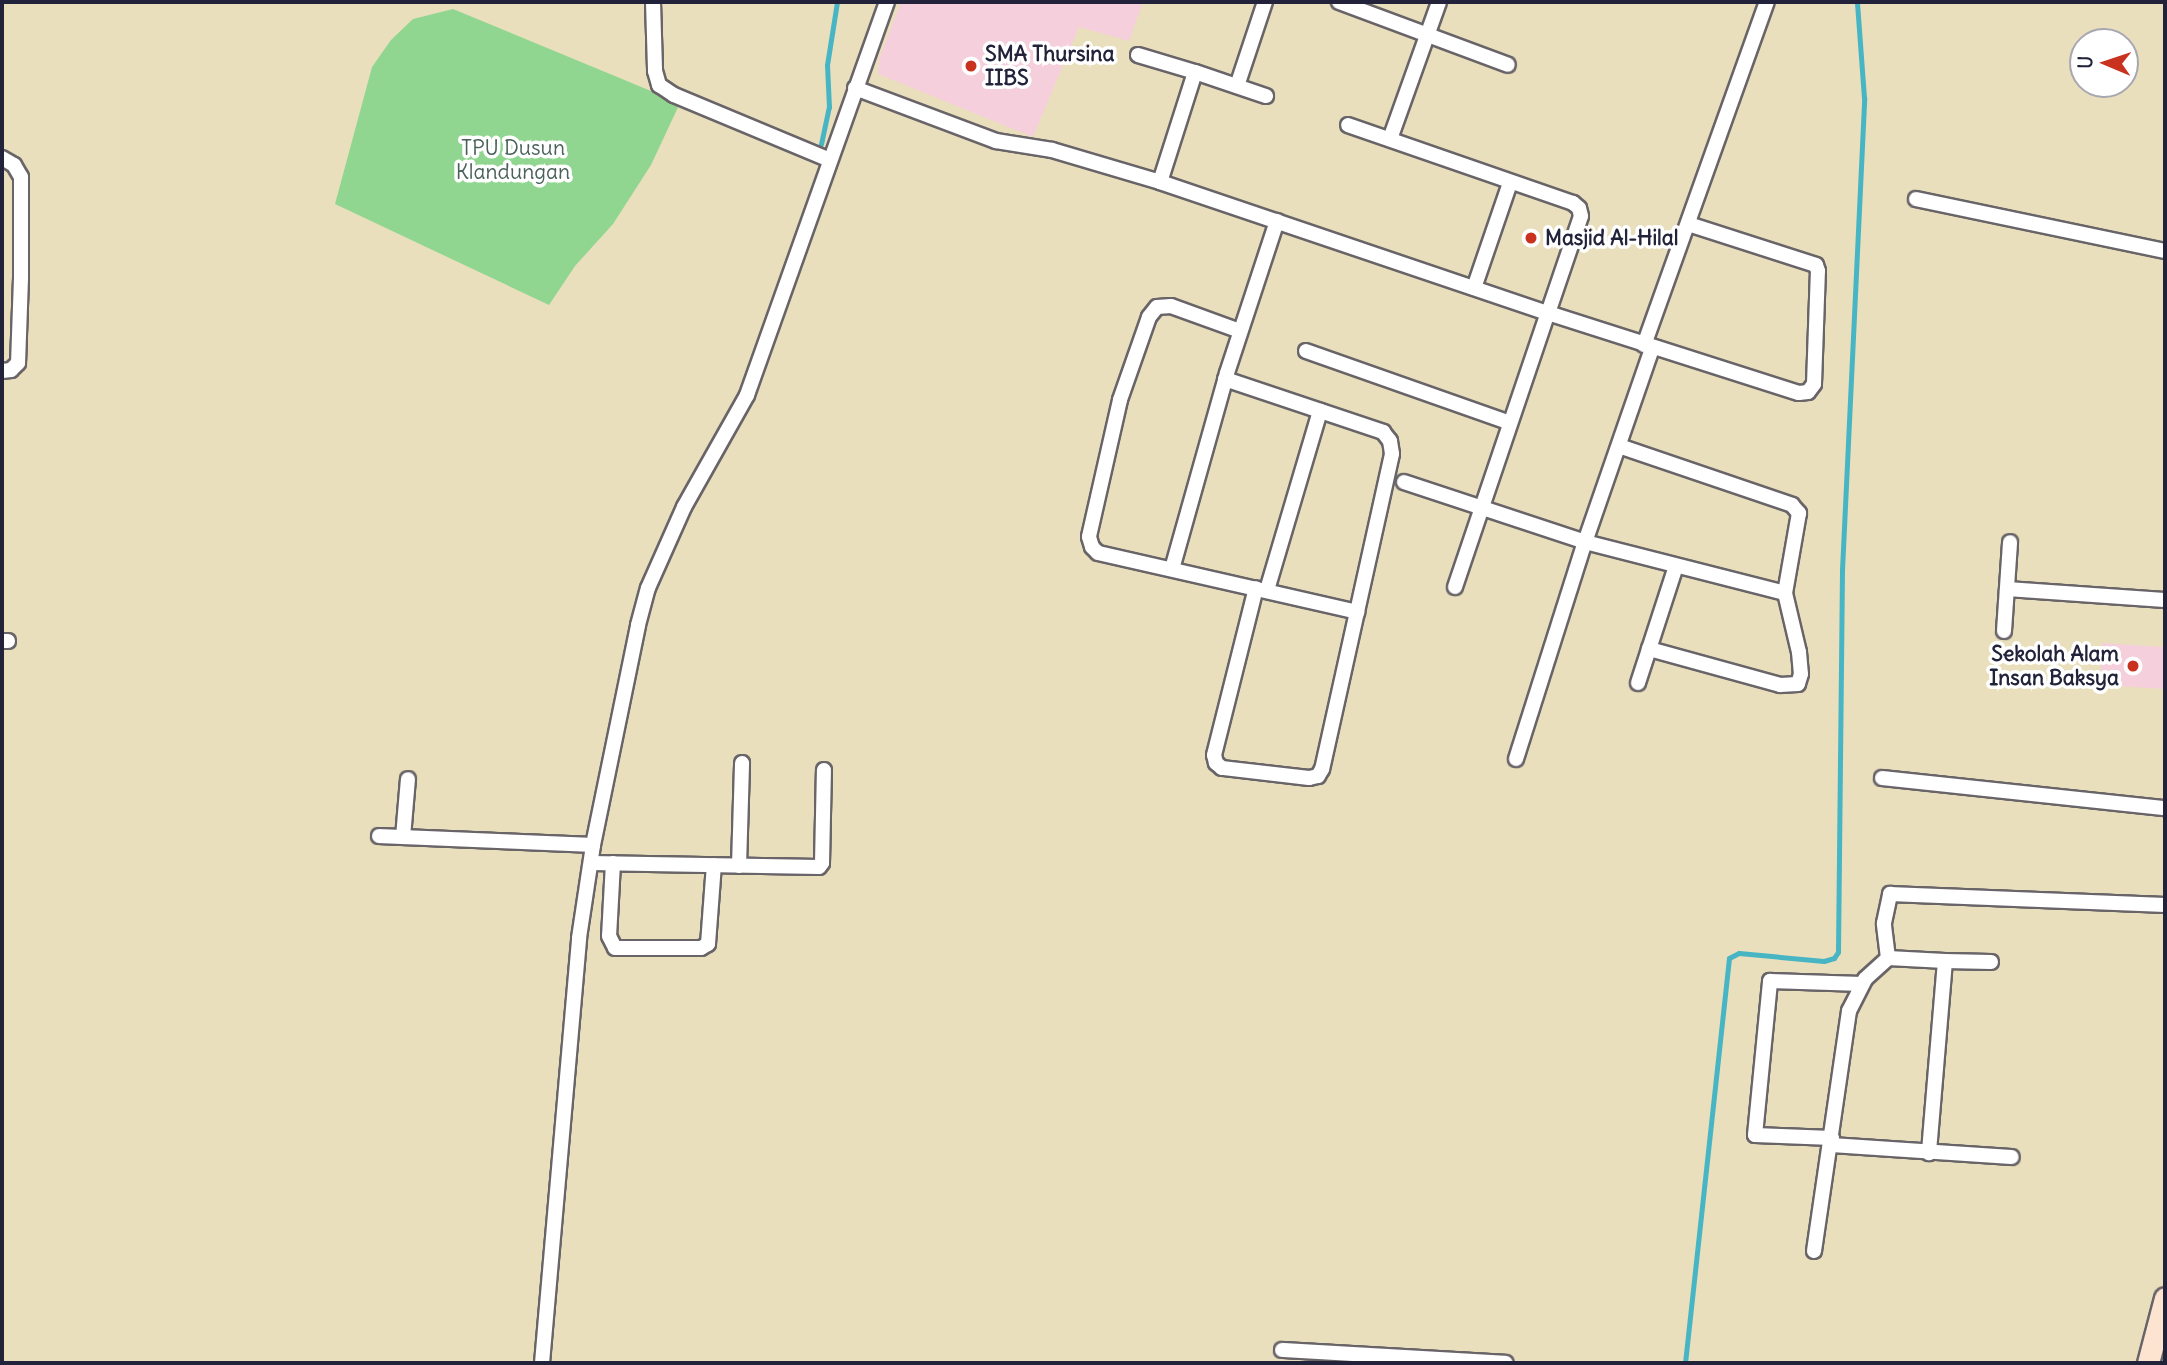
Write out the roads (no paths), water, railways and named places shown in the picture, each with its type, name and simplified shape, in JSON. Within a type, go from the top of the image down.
[{"type":"main road","points":[[2148,1363],[2165,1298]]},
{"type":"street","points":[[653,2],[655,71],[659,85],[674,95],[830,160]]},
{"type":"street","points":[[542,1363],[574,975],[593,845],[625,683],[648,588],[684,508],[747,395],[887,2]]},
{"type":"street","points":[[1237,86],[1265,2]]},
{"type":"street","points":[[1339,2],[1508,65]]},
{"type":"street","points":[[1390,139],[1439,2]]},
{"type":"street","points":[[1516,759],[1585,542],[1619,446],[1688,224],[1767,2]]},
{"type":"street","points":[[1138,55],[1266,96]]},
{"type":"street","points":[[1160,182],[1195,72]]},
{"type":"street","points":[[855,88],[996,141],[1052,150],[1160,182],[1648,347],[1799,393],[1808,392],[1814,384],[1818,271],[1816,265],[1688,224]]},
{"type":"street","points":[[1348,125],[1510,183],[1573,202],[1579,208],[1581,216],[1455,587]]},
{"type":"street","points":[[2,158],[14,165],[21,177],[18,363],[11,370],[2,371]]},
{"type":"street","points":[[1474,288],[1510,183]]},
{"type":"street","points":[[1916,199],[2165,251]]},
{"type":"street","points":[[1172,569],[1225,379],[1277,221]]},
{"type":"street","points":[[1241,331],[1171,306],[1157,307],[1149,317],[1120,400],[1089,537],[1091,547],[1098,553],[1357,612]]},
{"type":"street","points":[[1306,351],[1510,423]]},
{"type":"street","points":[[1225,379],[1383,432],[1390,441],[1392,454],[1322,769],[1318,776],[1309,778],[1223,768],[1216,763],[1214,755],[1261,589],[1320,411]]},
{"type":"street","points":[[1619,446],[1796,507],[1800,520],[1786,593],[1799,652],[1801,674],[1798,684],[1780,685],[1649,649]]},
{"type":"street","points":[[1404,482],[1585,542],[1786,593]]},
{"type":"street","points":[[2004,631],[2010,542]]},
{"type":"street","points":[[1637,683],[1676,566]]},
{"type":"street","points":[[2007,589],[2165,600]]},
{"type":"street","points":[[738,866],[741,763]]},
{"type":"street","points":[[591,863],[819,867],[822,863],[824,770]]},
{"type":"street","points":[[1882,778],[2165,808]]},
{"type":"street","points":[[402,837],[408,779]]},
{"type":"street","points":[[379,836],[593,845]]},
{"type":"street","points":[[613,863],[609,936],[615,948],[701,948],[708,944],[714,865]]},
{"type":"street","points":[[1888,958],[1884,923],[1891,894],[2165,905]]},
{"type":"street","points":[[1814,1251],[1849,1011],[1862,984],[1888,958],[1991,962]]},
{"type":"street","points":[[1930,1153],[1945,961]]},
{"type":"street","points":[[1862,984],[1770,981],[1755,1135],[1930,1153],[2012,1157]]},
{"type":"street","points":[[1282,1350],[1506,1363]]},
{"type":"waterway","points":[[821,144],[829,107],[827,65],[837,2]]},
{"type":"waterway","points":[[1685,1363],[1729,958],[1739,953],[1824,961],[1834,958],[1838,952],[1842,570],[1864,98],[1857,2]]},
{"type":"place","name":"SMA Thursina IIBS","points":[[971,66]]},
{"type":"place","name":"Masjid Al-Hilal","points":[[1531,238]]},
{"type":"place","name":"Sekolah Alam Insan Baksya","points":[[2133,666]]},
{"type":"park label","name":"TPU Dusun Klandungan","points":[[513,160]]}]
